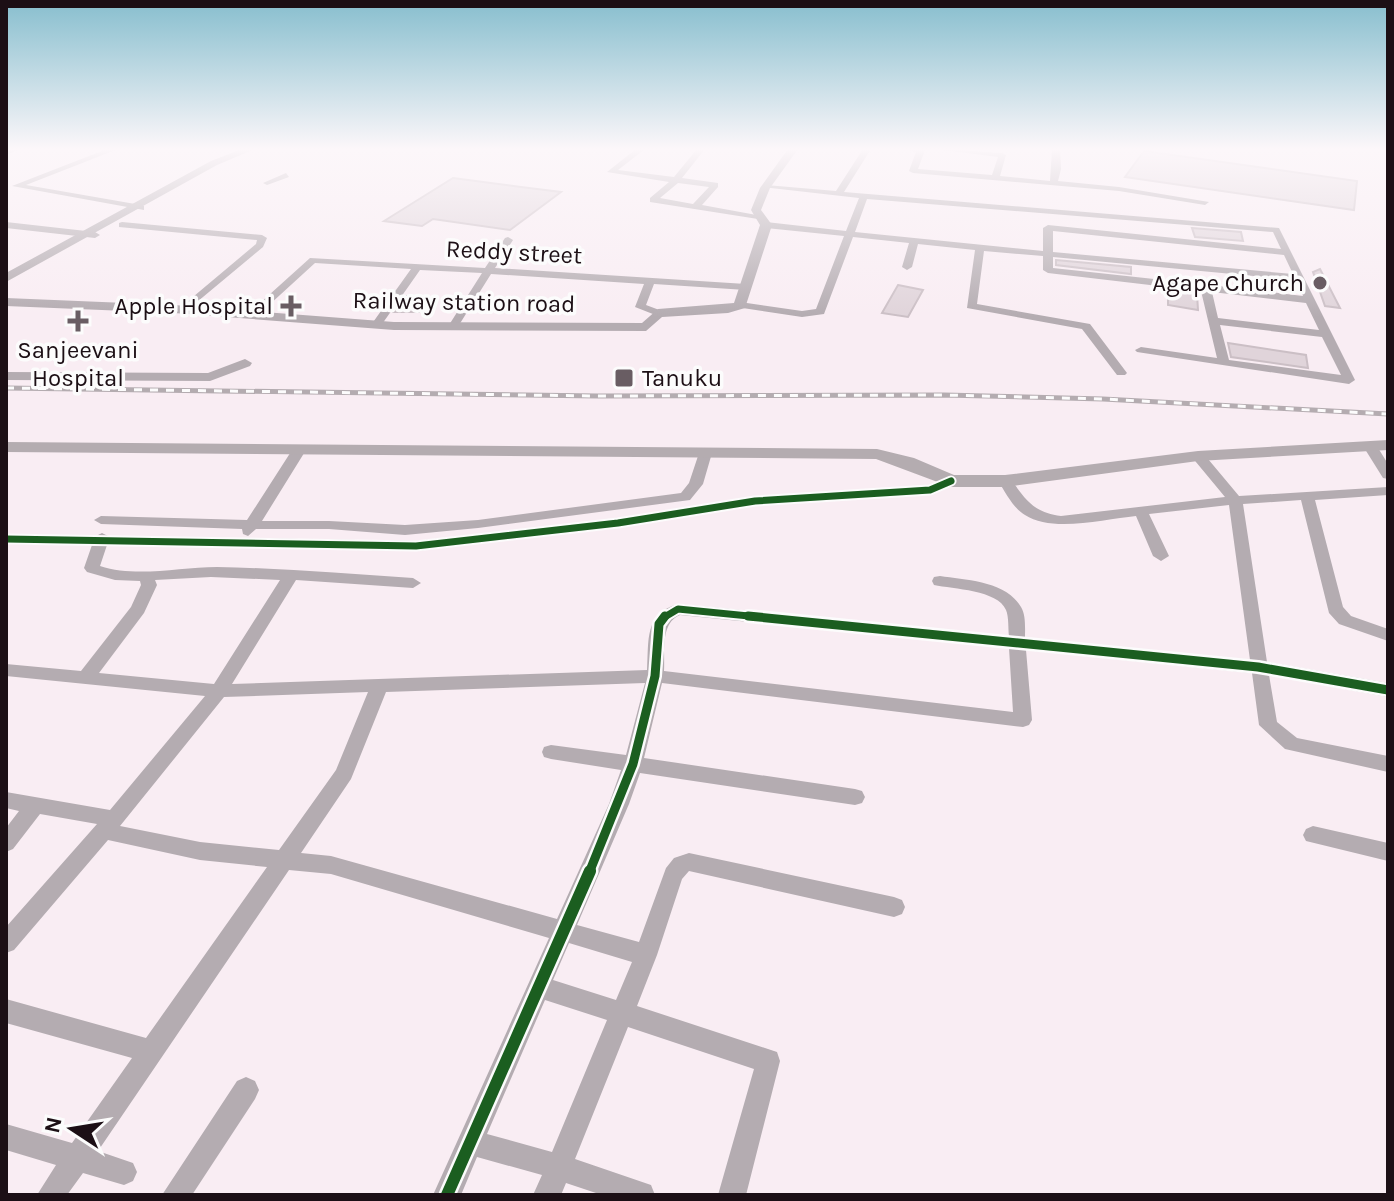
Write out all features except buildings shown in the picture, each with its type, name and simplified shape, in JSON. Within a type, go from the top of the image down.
[{"type":"main road","points":[[6,447],[877,454],[907,462],[951,481],[1005,481],[1198,456],[1379,446]]},
{"type":"street","points":[[127,205],[138,207]]},
{"type":"street","points":[[6,280],[141,205]]},
{"type":"street","points":[[6,290],[73,256],[156,205]]},
{"type":"street","points":[[679,205],[851,235],[1301,278]]},
{"type":"street","points":[[758,205],[756,210],[762,221],[740,305],[791,313],[820,312],[861,205]]},
{"type":"street","points":[[981,205],[1276,230],[1349,380],[1141,350]]},
{"type":"street","points":[[1132,205],[1144,238]]},
{"type":"street","points":[[7,225],[89,235]]},
{"type":"street","points":[[122,225],[262,238],[260,245],[185,309]]},
{"type":"street","points":[[1291,257],[1048,228],[1048,270],[1311,300]]},
{"type":"street","points":[[6,280],[35,269],[89,235]]},
{"type":"street","points":[[454,325],[508,240]]},
{"type":"street","points":[[907,267],[914,241]]},
{"type":"street","points":[[1190,243],[1201,268],[1224,363]]},
{"type":"street","points":[[980,248],[971,306],[1086,326],[1121,373]]},
{"type":"street","name":"Reddy street","points":[[253,314],[313,260],[746,287]]},
{"type":"street","points":[[376,325],[417,267]]},
{"type":"street","points":[[650,281],[640,307],[658,313]]},
{"type":"street","name":"Railway station road","points":[[6,302],[185,309],[376,325],[646,327],[658,313],[728,309],[740,305]]},
{"type":"street","points":[[1213,321],[1327,334]]},
{"type":"street","points":[[6,376],[210,377],[245,363]]},
{"type":"street","points":[[1379,446],[1388,475]]},
{"type":"street","points":[[241,543],[299,450]]},
{"type":"street","points":[[101,520],[329,525],[405,530],[478,524],[685,497],[696,484],[705,453]]},
{"type":"street","points":[[1198,456],[1235,500],[1268,725],[1292,744],[1388,764]]},
{"type":"street","points":[[6,539],[102,538],[416,546],[689,513],[755,501],[930,490],[951,481]]},
{"type":"street","points":[[1005,481],[1027,513],[1038,519],[1061,520],[1235,500],[1388,491]]},
{"type":"street","points":[[1307,497],[1335,609],[1345,620],[1388,635]]},
{"type":"street","points":[[1140,509],[1161,556]]},
{"type":"street","points":[[102,538],[92,568],[111,574],[146,578],[185,573],[291,575],[413,583]]},
{"type":"street","points":[[6,943],[109,825],[219,691],[291,575]]},
{"type":"street","points":[[85,678],[138,609],[149,585],[146,578]]},
{"type":"street","points":[[8,673],[219,691],[655,676],[1023,720],[1015,610],[1008,599],[992,591],[940,581]]},
{"type":"street","points":[[447,1195],[541,987],[633,764],[655,676],[659,624],[666,614],[678,609],[1258,667],[1388,690]]},
{"type":"street","points":[[51,1195],[344,774],[379,686]]},
{"type":"street","points":[[551,752],[855,797]]},
{"type":"street","points":[[6,800],[36,804],[200,851],[331,865],[646,955]]},
{"type":"street","points":[[6,843],[36,804]]},
{"type":"street","points":[[1313,835],[1388,852]]},
{"type":"street","points":[[547,1195],[646,955],[673,875],[683,863],[894,907]]},
{"type":"street","points":[[541,987],[768,1061],[732,1195]]},
{"type":"street","points":[[6,1011],[149,1051]]},
{"type":"street","points":[[176,1195],[246,1090]]},
{"type":"street","points":[[6,1137],[124,1172]]},
{"type":"street","points":[[472,1143],[559,1167],[641,1195]]},
{"type":"railway","points":[[6,388],[598,396],[944,395],[1103,399],[1388,414]]},
{"type":"cycle path","points":[[6,539],[416,546],[618,523],[755,501],[930,490],[951,481]]},
{"type":"cycle path","points":[[447,1195],[619,804],[633,764],[655,676],[659,624],[666,614],[678,609],[1258,667],[1388,690]]},
{"type":"place","name":"Agape Church","points":[[1320,283]]},
{"type":"place","name":"Apple Hospital","points":[[291,306]]},
{"type":"place","name":"Sanjeevani Hospital","points":[[78,321]]},
{"type":"place","name":"Tanuku","points":[[624,378]]}]
